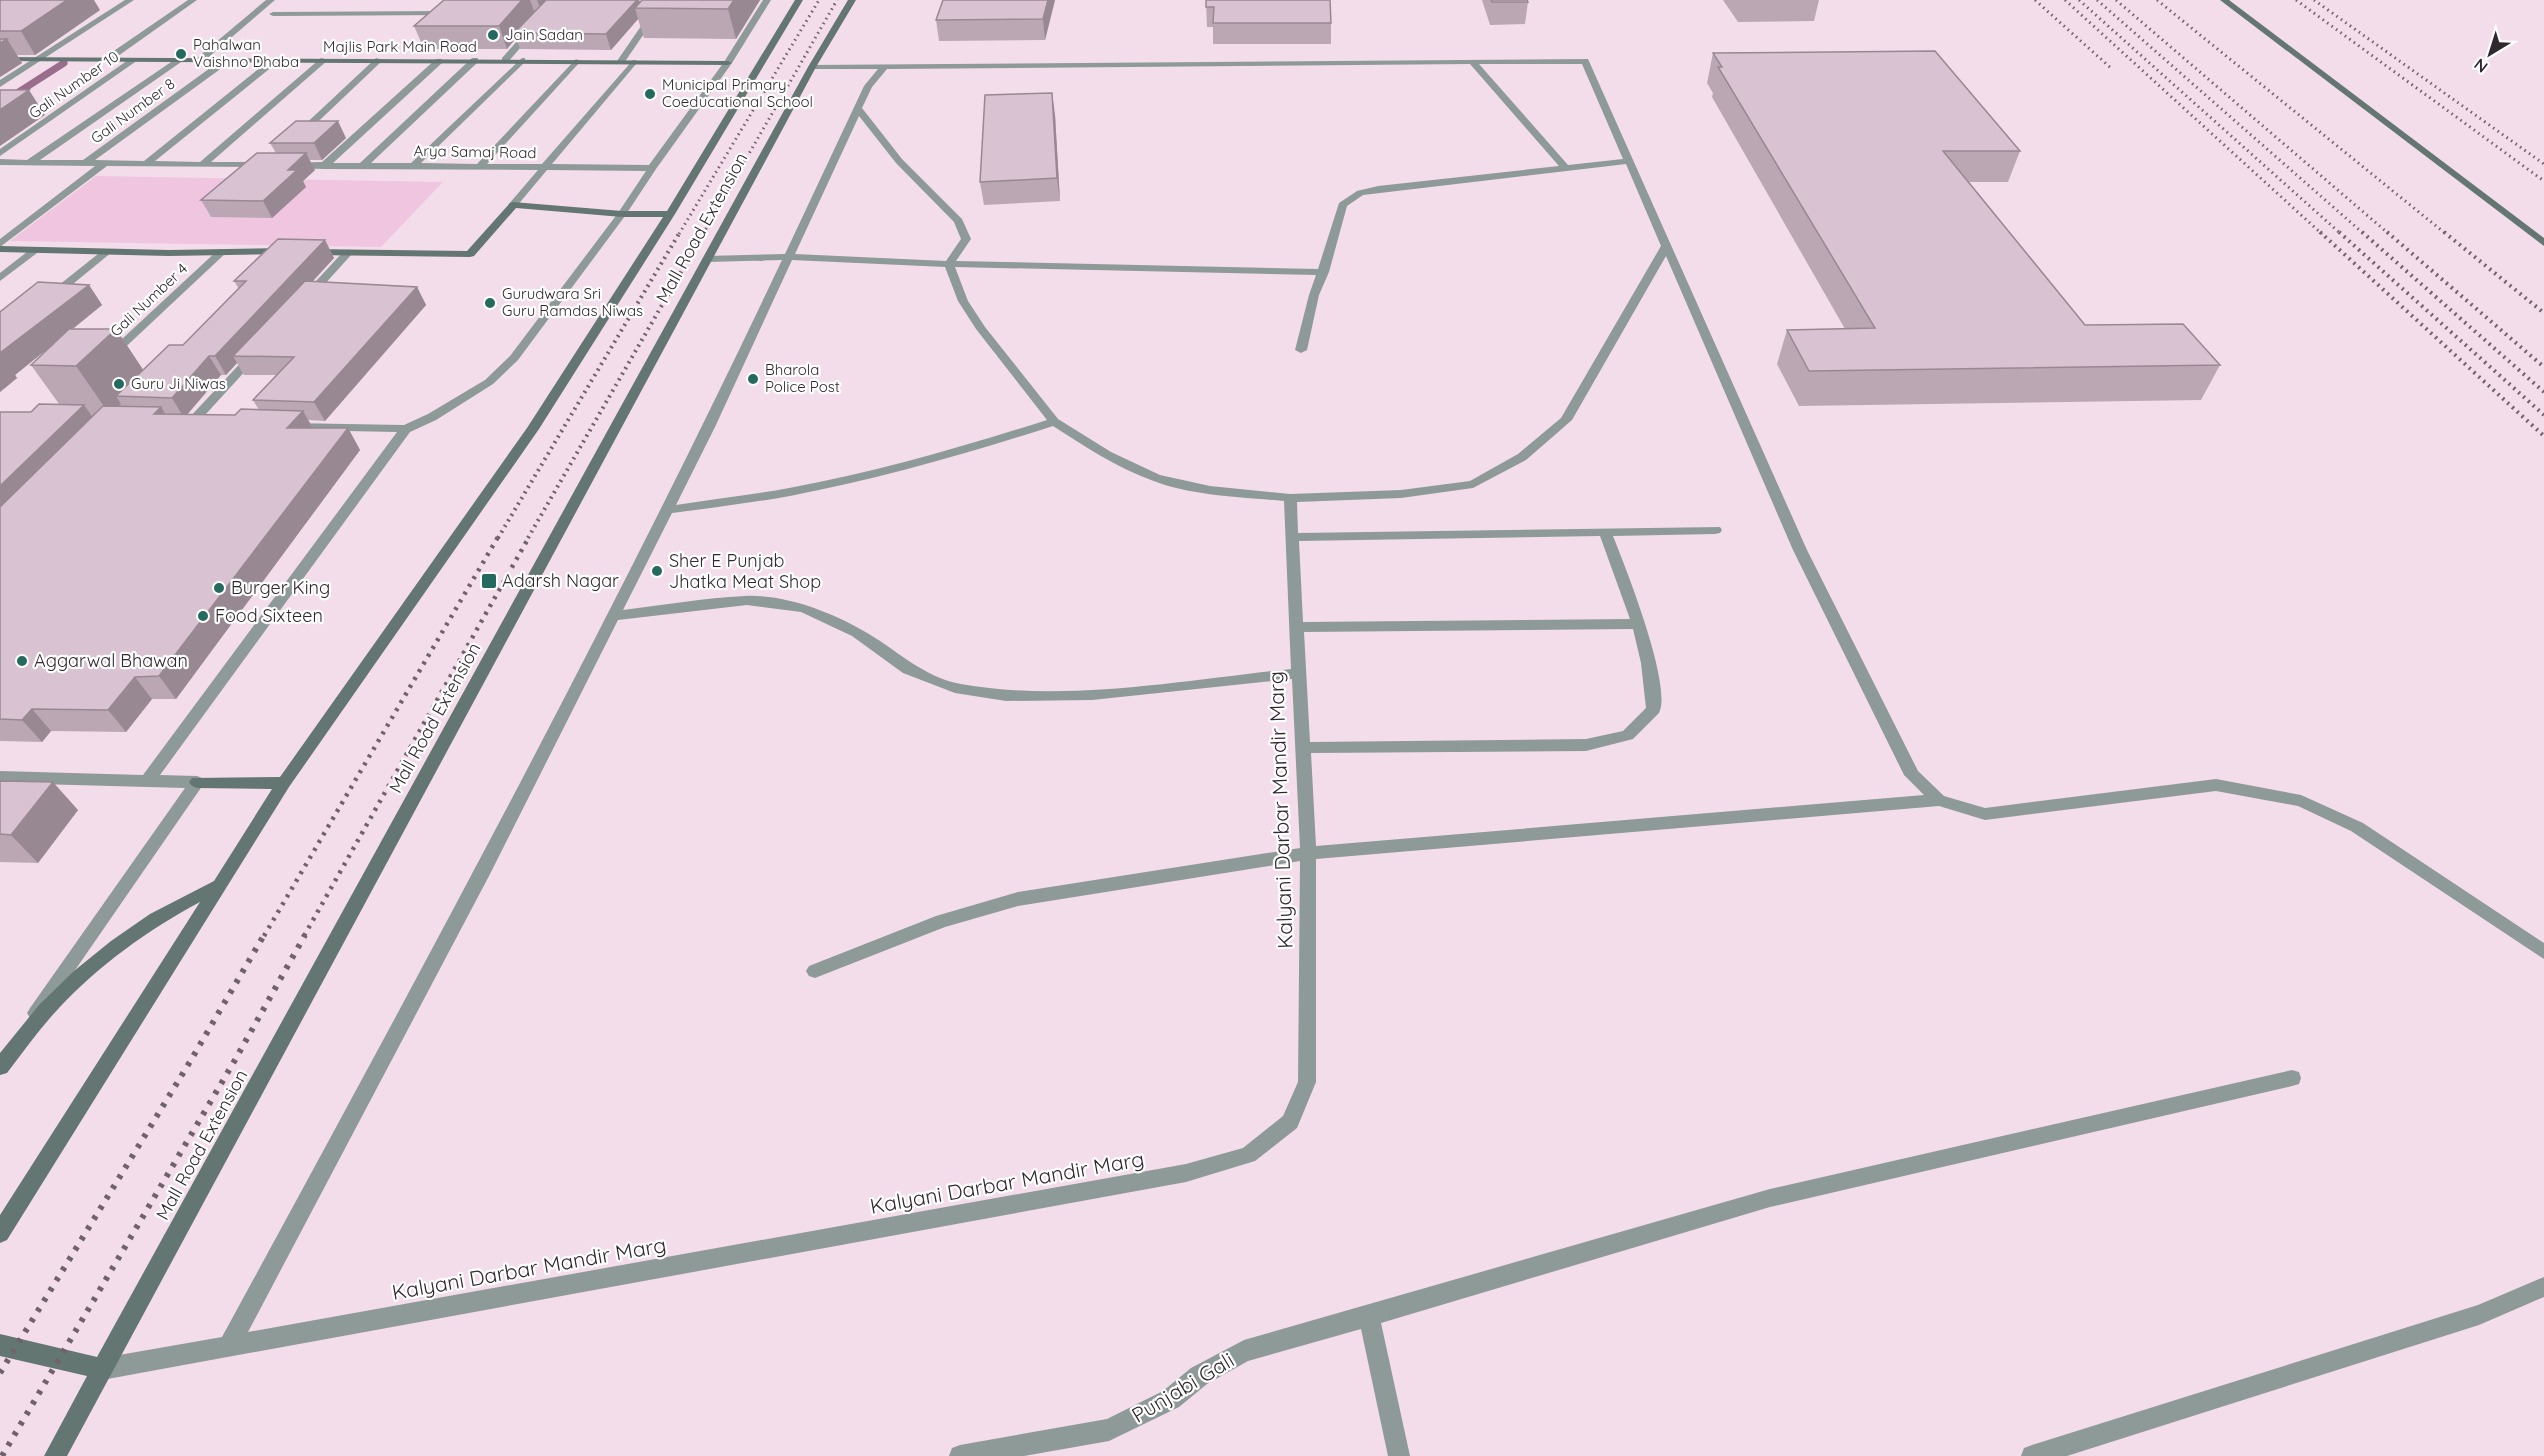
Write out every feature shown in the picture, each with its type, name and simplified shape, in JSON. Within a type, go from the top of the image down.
[{"type":"main road","points":[[0,1233],[284,783],[533,429],[670,214],[799,0]]},
{"type":"main road","name":"Mall Road Extension","points":[[55,1456],[812,67],[852,0]]},
{"type":"main road","points":[[2224,0],[2544,243]]},
{"type":"main road","name":"Majlis Park Main Road","points":[[0,58],[728,63]]},
{"type":"main road","points":[[513,205],[622,214],[670,214]]},
{"type":"main road","name":"Arya Samaj Road","points":[[0,247],[107,252],[470,254],[513,205]]},
{"type":"main road","points":[[198,782],[284,783]]},
{"type":"main road","points":[[0,1066],[60,994],[117,946],[169,909],[220,885]]},
{"type":"main road","points":[[0,1345],[102,1369]]},
{"type":"street","points":[[0,84],[129,0]]},
{"type":"street","points":[[108,59],[193,0]]},
{"type":"street","points":[[200,60],[271,0]]},
{"type":"street","points":[[505,60],[558,0]]},
{"type":"street","points":[[621,61],[663,0]]},
{"type":"street","points":[[147,781],[406,429],[440,412],[489,382],[514,358],[622,214],[652,168],[728,63],[767,0]]},
{"type":"street","points":[[536,12],[548,12]]},
{"type":"street","points":[[273,14],[452,13]]},
{"type":"street","name":"Gali Number 10","points":[[0,153],[134,60]]},
{"type":"street","points":[[30,162],[180,60]]},
{"type":"street","name":"Gali Number 8","points":[[85,163],[227,60]]},
{"type":"street","points":[[146,164],[275,60]]},
{"type":"street","points":[[204,163],[324,60]]},
{"type":"street","points":[[290,142],[379,60]]},
{"type":"street","points":[[362,166],[475,60]]},
{"type":"street","points":[[413,166],[522,60]]},
{"type":"street","points":[[324,166],[439,61]]},
{"type":"street","points":[[479,167],[576,61]]},
{"type":"street","points":[[545,168],[633,62]]},
{"type":"street","points":[[1472,62],[1565,167]]},
{"type":"street","points":[[812,67],[1585,62],[1800,550],[1912,775],[1939,800]]},
{"type":"street","points":[[229,1346],[481,876],[709,427],[868,86],[885,66]]},
{"type":"street","points":[[858,109],[899,161],[959,221],[966,239],[949,264]]},
{"type":"street","points":[[264,165],[273,157]]},
{"type":"street","points":[[1301,350],[1314,295],[1324,272],[1342,205],[1360,193],[1427,182],[1629,160]]},
{"type":"street","name":"Arya Samaj Road","points":[[0,162],[545,168]]},
{"type":"street","points":[[0,247],[105,163]]},
{"type":"street","points":[[545,168],[652,168]]},
{"type":"street","name":"Arya Samaj Road","points":[[513,205],[545,168]]},
{"type":"street","points":[[949,264],[963,301],[1054,422],[1107,455],[1156,478],[1210,490],[1290,498],[1401,494],[1473,484],[1522,457],[1566,420],[1666,246]]},
{"type":"street","points":[[0,278],[36,250]]},
{"type":"street","points":[[45,302],[107,252]]},
{"type":"street","name":"Gali Number 4","points":[[100,365],[223,252]]},
{"type":"street","points":[[268,267],[295,252]]},
{"type":"street","points":[[301,304],[347,254]]},
{"type":"street","points":[[707,259],[788,257],[949,264],[1324,272]]},
{"type":"street","points":[[213,424],[185,423],[262,346]]},
{"type":"street","points":[[667,510],[789,492],[888,470],[961,452],[1054,422]]},
{"type":"street","points":[[279,426],[406,429]]},
{"type":"street","name":"Kalyani Darbar Mandir Marg","points":[[102,1369],[1186,1173],[1248,1155],[1290,1122],[1307,1082],[1308,854],[1290,498]]},
{"type":"street","points":[[1293,537],[1715,530]]},
{"type":"street","points":[[1304,748],[1586,745],[1628,735],[1654,709],[1653,678],[1640,624],[1605,532]]},
{"type":"street","points":[[613,616],[747,600],[804,608],[857,633],[908,669],[955,688],[1006,696],[1092,695],[1300,673]]},
{"type":"street","points":[[1298,627],[1640,624]]},
{"type":"street","points":[[0,777],[198,782]]},
{"type":"street","points":[[0,1066],[198,782]]},
{"type":"street","points":[[815,971],[942,921],[1018,899],[1308,854],[1939,800],[1985,814],[2216,785],[2301,801],[2357,827],[2544,952]]},
{"type":"street","name":"Punjabi Gali","points":[[960,1456],[1109,1430],[1171,1399],[1199,1376],[1244,1352],[1770,1198],[2292,1078]]},
{"type":"street","points":[[2032,1456],[2479,1315],[2544,1287]]},
{"type":"street","points":[[1369,1316],[1399,1456]]},
{"type":"shaded area","points":[[96,176],[443,182],[381,247],[10,241]]},
{"type":"building","points":[[0,0],[67,0],[21,31],[0,31]]},
{"type":"building","points":[[444,0],[522,0],[499,26],[414,26]]},
{"type":"building","points":[[546,0],[637,0],[606,34],[514,33]]},
{"type":"building","points":[[642,0],[734,0],[728,9],[635,8]]},
{"type":"building","points":[[943,0],[1048,0],[1043,19],[936,20]]},
{"type":"building","points":[[1206,0],[1330,0],[1331,23],[1213,23],[1214,7],[1206,7]]},
{"type":"building","points":[[1491,0],[1527,0],[1528,2],[1492,2]]},
{"type":"building","points":[[1935,51],[2020,151],[1943,151],[2085,325],[2183,324],[2220,365],[1809,371],[1787,330],[1875,328],[1718,67],[1722,67],[1713,53]]},
{"type":"building","points":[[0,90],[29,90],[0,110]]},
{"type":"building","points":[[1052,93],[1057,178],[980,182],[985,95]]},
{"type":"building","points":[[296,121],[338,121],[314,143],[270,143]]},
{"type":"building","points":[[257,153],[306,153],[288,170],[297,170],[263,201],[201,200]]},
{"type":"building","points":[[278,239],[325,240],[215,356],[209,356],[172,398],[116,396],[169,345],[183,345],[246,281],[234,281]]},
{"type":"building","points":[[305,281],[417,287],[314,402],[253,400],[294,357],[233,356]]},
{"type":"building","points":[[38,282],[89,285],[0,353],[0,312]]},
{"type":"building","points":[[69,329],[116,329],[76,366],[31,365]]},
{"type":"building","points":[[39,404],[84,405],[0,486],[0,412],[31,412]]},
{"type":"building","points":[[103,406],[161,407],[154,414],[235,415],[241,409],[303,411],[287,428],[348,428],[159,676],[135,677],[108,710],[32,709],[22,720],[0,719],[0,507]]},
{"type":"building","points":[[0,781],[53,782],[11,835],[0,834]]},
{"type":"waterway","points":[[0,104],[64,63]]},
{"type":"railway","points":[[679,234],[819,0]]},
{"type":"railway","points":[[703,234],[837,0]]},
{"type":"railway","points":[[2035,0],[2112,69]]},
{"type":"railway","points":[[2065,0],[2322,234]]},
{"type":"railway","points":[[2079,0],[2341,234]]},
{"type":"railway","points":[[2097,0],[2364,234]]},
{"type":"railway","points":[[2116,0],[2389,234]]},
{"type":"railway","points":[[2157,0],[2446,234]]},
{"type":"railway","points":[[2296,0],[2544,181]]},
{"type":"railway","points":[[2314,0],[2544,164]]},
{"type":"railway","points":[[498,538],[680,232]]},
{"type":"railway","points":[[528,538],[704,232]]},
{"type":"railway","points":[[2320,232],[2544,436]]},
{"type":"railway","points":[[2339,232],[2544,415]]},
{"type":"railway","points":[[2362,232],[2544,392]]},
{"type":"railway","points":[[2387,232],[2544,367]]},
{"type":"railway","points":[[2444,232],[2544,313]]},
{"type":"railway","points":[[264,936],[498,537]]},
{"type":"railway","points":[[304,936],[529,537]]},
{"type":"railway","points":[[0,1373],[191,1060],[264,935]]},
{"type":"railway","points":[[2,1456],[235,1060],[305,935]]},
{"type":"place","name":"Jain Sadan","points":[[493,35]]},
{"type":"place","name":"Pahalwan Vaishno Dhaba","points":[[181,54]]},
{"type":"place","name":"Municipal Primary Coeducational School","points":[[650,94]]},
{"type":"place","name":"Gurudwara Sri Guru Ramdas Niwas","points":[[490,303]]},
{"type":"place","name":"Bharola Police Post","points":[[753,379]]},
{"type":"place","name":"Guru Ji Niwas","points":[[119,384]]},
{"type":"place","name":"Sher E Punjab Jhatka Meat Shop","points":[[657,571]]},
{"type":"place","name":"Adarsh Nagar","points":[[489,581]]},
{"type":"place","name":"Burger King","points":[[219,588]]},
{"type":"place","name":"Food Sixteen","points":[[203,616]]},
{"type":"place","name":"Aggarwal Bhawan","points":[[22,661]]}]
